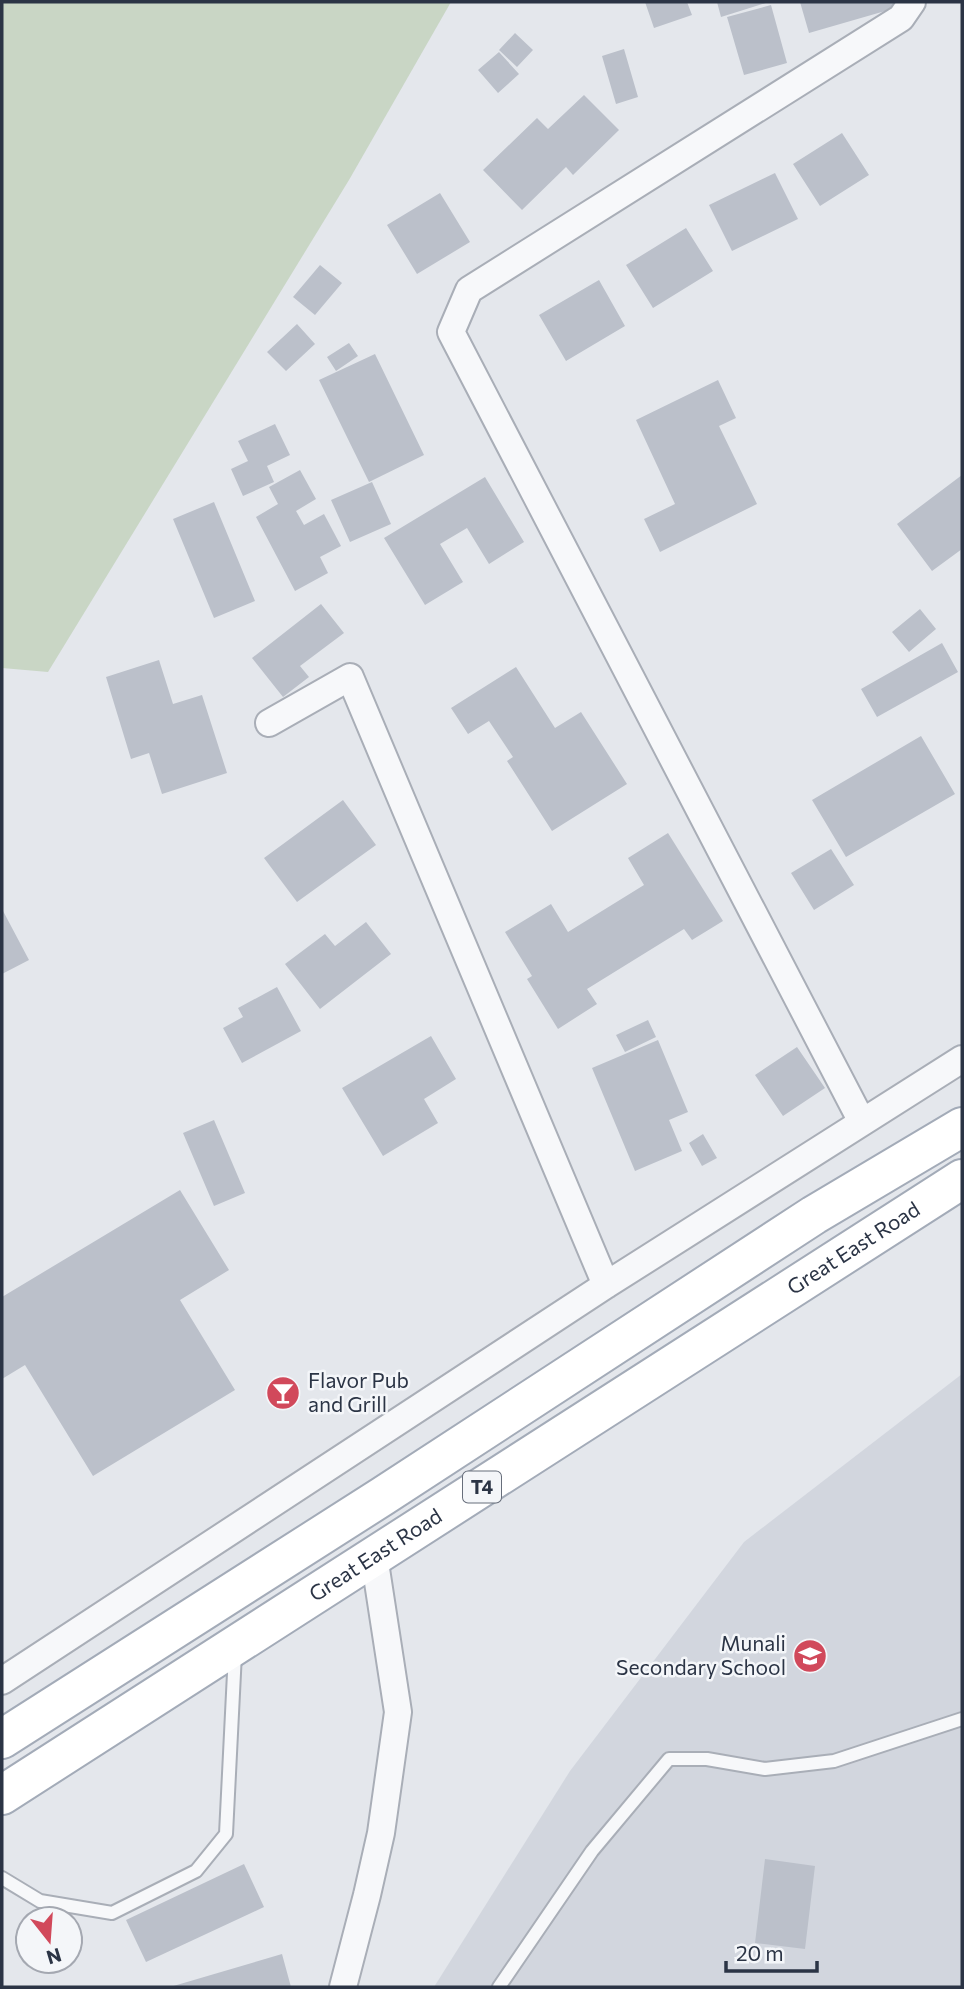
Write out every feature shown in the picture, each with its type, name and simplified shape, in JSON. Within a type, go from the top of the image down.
[{"type":"main road","name":"T4","points":[[2,1739],[395,1488],[814,1215],[962,1126]]},
{"type":"main road","name":"Great East Road","points":[[2,1795],[962,1179]]},
{"type":"street","points":[[862,1122],[451,332],[469,290],[901,18],[912,2]]},
{"type":"street","points":[[269,723],[350,677],[606,1285]]},
{"type":"street","points":[[2,1681],[606,1285],[962,1059]]},
{"type":"street","points":[[343,1987],[381,1833],[398,1712],[374,1556]]},
{"type":"lane","points":[[2,1878],[40,1901],[113,1913],[196,1871],[226,1834],[235,1646]]},
{"type":"lane","points":[[499,1987],[592,1851],[669,1759],[707,1759],[765,1769],[834,1761],[962,1719]]},
{"type":"shaded area","name":"Munali Secondary School","points":[[962,1374],[962,1987],[434,1987],[570,1771],[744,1542]]},
{"type":"green space","points":[[2,2],[451,2],[349,180],[48,672],[2,668]]},
{"type":"building","points":[[645,2],[687,2],[692,15],[654,28]]},
{"type":"building","points":[[717,2],[769,2],[721,17]]},
{"type":"building","points":[[800,2],[897,2],[899,7],[809,33]]},
{"type":"building","points":[[771,5],[787,63],[744,75],[727,17]]},
{"type":"building","points":[[515,33],[533,50],[517,67],[499,50]]},
{"type":"building","points":[[624,49],[638,97],[616,104],[602,56]]},
{"type":"building","points":[[499,52],[519,74],[498,93],[478,70]]},
{"type":"building","points":[[584,95],[619,130],[573,175],[566,167],[522,210],[483,170],[537,118],[548,129]]},
{"type":"building","points":[[842,133],[869,175],[820,206],[793,164]]},
{"type":"building","points":[[775,173],[798,219],[732,251],[709,205]]},
{"type":"building","points":[[440,193],[470,242],[417,274],[387,225]]},
{"type":"building","points":[[686,228],[713,271],[653,308],[626,265]]},
{"type":"building","points":[[320,265],[342,283],[315,315],[293,297]]},
{"type":"building","points":[[599,280],[625,326],[566,361],[539,315]]},
{"type":"building","points":[[297,324],[315,344],[286,371],[267,352]]},
{"type":"building","points":[[349,343],[358,356],[336,371],[327,357]]},
{"type":"building","points":[[375,354],[424,455],[369,482],[319,380]]},
{"type":"building","points":[[718,380],[736,418],[719,426],[757,504],[660,552],[644,519],[675,504],[636,420]]},
{"type":"building","points":[[275,424],[290,455],[267,466],[274,482],[243,496],[231,469],[248,461],[238,441]]},
{"type":"building","points":[[300,470],[316,499],[296,511],[304,525],[324,514],[341,546],[320,557],[328,573],[295,591],[256,517],[278,504],[269,487]]},
{"type":"building","points":[[962,475],[962,549],[932,571],[897,524]]},
{"type":"building","points":[[485,477],[524,542],[489,564],[467,528],[440,544],[463,582],[425,605],[384,538]]},
{"type":"building","points":[[372,482],[391,524],[350,542],[331,500]]},
{"type":"building","points":[[214,502],[255,601],[214,618],[173,519]]},
{"type":"building","points":[[321,604],[344,633],[300,666],[309,677],[283,697],[252,658]]},
{"type":"building","points":[[920,609],[936,629],[909,652],[892,632]]},
{"type":"building","points":[[942,643],[958,672],[877,717],[861,689]]},
{"type":"building","points":[[159,660],[173,704],[202,695],[227,773],[162,794],[149,753],[131,759],[106,677]]},
{"type":"building","points":[[516,667],[555,728],[581,712],[627,784],[552,831],[507,761],[513,757],[489,721],[468,734],[451,708]]},
{"type":"building","points":[[921,736],[955,794],[846,857],[812,800]]},
{"type":"building","points":[[343,800],[376,845],[297,902],[264,858]]},
{"type":"building","points":[[668,833],[723,921],[692,940],[684,929],[587,989],[597,1004],[558,1029],[527,979],[532,976],[505,932],[551,904],[568,932],[644,885],[628,858]]},
{"type":"building","points":[[831,849],[854,885],[814,910],[791,873]]},
{"type":"building","points":[[2,909],[29,960],[2,974]]},
{"type":"building","points":[[366,922],[391,954],[320,1009],[285,964],[325,934],[335,946]]},
{"type":"building","points":[[277,987],[301,1031],[242,1063],[223,1028],[243,1017],[238,1008]]},
{"type":"building","points":[[648,1020],[656,1037],[625,1052],[616,1035]]},
{"type":"building","points":[[431,1036],[456,1079],[424,1099],[438,1123],[383,1156],[342,1088]]},
{"type":"building","points":[[658,1040],[688,1112],[669,1120],[682,1151],[635,1171],[592,1068]]},
{"type":"building","points":[[797,1047],[825,1088],[783,1116],[755,1075]]},
{"type":"building","points":[[214,1120],[245,1193],[214,1206],[183,1133]]},
{"type":"building","points":[[703,1134],[717,1158],[702,1166],[689,1143]]},
{"type":"building","points":[[180,1190],[229,1270],[180,1300],[235,1390],[93,1476],[25,1365],[2,1379],[2,1297]]},
{"type":"building","points":[[765,1859],[815,1866],[805,1949],[755,1943]]},
{"type":"building","points":[[244,1864],[264,1907],[146,1962],[126,1920]]},
{"type":"building","points":[[282,1954],[291,1987],[170,1987]]},
{"type":"place","name":"Flavor Pub and Grill","points":[[283,1393]]},
{"type":"place","name":"Munali Secondary School","points":[[810,1656]]}]
